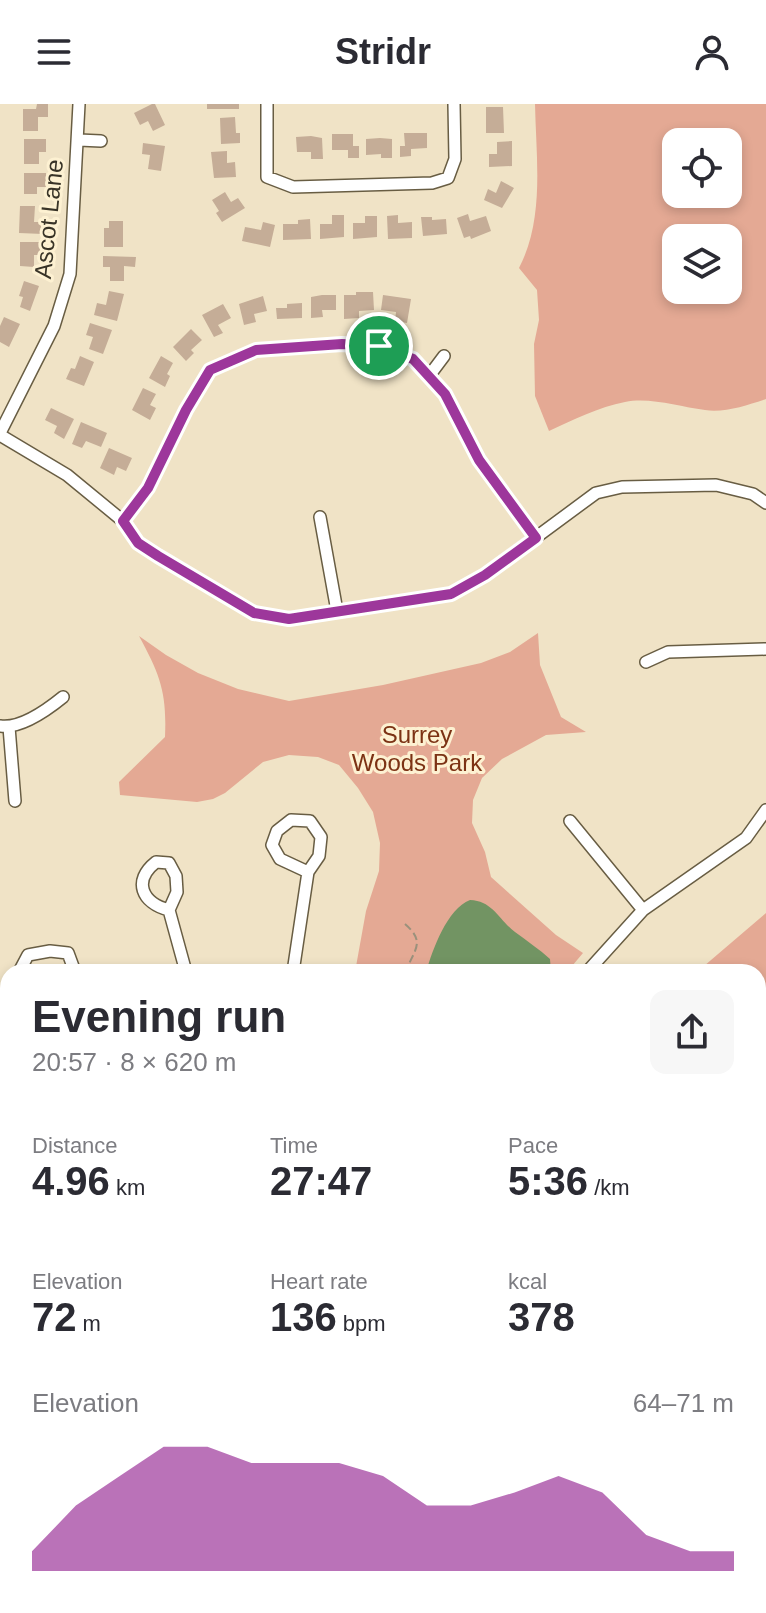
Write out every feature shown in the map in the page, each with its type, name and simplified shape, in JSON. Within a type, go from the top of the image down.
[{"type":"street","name":"Ascot Lane","points":[[0,434],[54,326],[70,274],[79,104]]},
{"type":"street","points":[[267,104],[267,177],[293,187],[432,183],[448,178],[455,159],[454,104]]},
{"type":"street","name":"Ascot Lane","points":[[79,140],[101,141]]},
{"type":"street","points":[[123,521],[148,488],[186,410],[210,370],[256,350],[342,344],[379,346],[413,359],[445,394],[479,460],[536,538]]},
{"type":"street","points":[[429,376],[444,356]]},
{"type":"street","points":[[0,434],[67,475],[123,521],[138,543],[254,613],[289,619],[451,594],[485,575],[596,493],[622,487],[716,485],[753,494],[766,503]]},
{"type":"street","points":[[320,517],[337,611]]},
{"type":"street","points":[[646,662],[668,652],[766,649]]},
{"type":"street","points":[[15,801],[5,726],[46,710],[63,697]]},
{"type":"street","points":[[594,964],[643,910],[746,838],[766,810]]},
{"type":"street","points":[[294,964],[308,872],[319,856],[321,837],[310,821],[291,820],[277,831],[272,845],[280,859],[308,872]]},
{"type":"street","points":[[570,821],[643,910]]},
{"type":"street","points":[[169,910],[184,964]]},
{"type":"street","points":[[23,964],[28,955],[50,951],[68,953],[72,964]]},
{"type":"path","points":[[405,924],[416,934],[418,942],[409,964]]},
{"type":"green space","points":[[535,104],[766,104],[766,399],[713,411],[655,402],[625,402],[596,410],[549,431],[535,396],[534,344],[539,320],[537,290],[519,268],[533,229],[537,166]]},
{"type":"green space","name":"Surrey Woods Park","points":[[538,633],[540,665],[561,717],[586,732],[546,735],[502,759],[482,778],[473,800],[472,823],[485,852],[491,877],[556,935],[583,953],[574,964],[356,964],[366,911],[379,871],[380,843],[373,812],[358,788],[339,765],[318,757],[289,755],[263,762],[213,799],[197,802],[120,795],[119,782],[165,737],[161,684],[139,636],[198,673],[238,689],[289,701],[383,685],[481,663],[510,652]]},
{"type":"green space","points":[[766,913],[766,964],[706,964]]},
{"type":"shaded area","points":[[470,900],[490,907],[515,932],[550,959],[550,964],[429,964],[448,921]]},
{"type":"building","points":[[37,104],[48,104],[48,117],[38,117],[38,131],[23,131],[23,109],[36,109]]},
{"type":"building","points":[[155,104],[165,125],[153,131],[148,121],[140,125],[134,113]]},
{"type":"building","points":[[207,104],[239,104],[239,109],[207,109]]},
{"type":"building","points":[[486,107],[503,107],[504,133],[486,133]]},
{"type":"building","points":[[235,117],[240,143],[221,144],[220,118]]},
{"type":"building","points":[[404,133],[427,133],[427,148],[411,149],[411,156],[400,157],[400,146],[405,146]]},
{"type":"building","points":[[332,134],[353,134],[353,146],[359,146],[359,158],[348,158],[348,150],[332,150]]},
{"type":"building","points":[[296,137],[322,138],[323,159],[311,159],[311,152],[297,152]]},
{"type":"building","points":[[24,139],[46,139],[46,152],[39,152],[39,164],[24,164]]},
{"type":"building","points":[[366,139],[392,139],[392,158],[381,158],[381,154],[366,155]]},
{"type":"building","points":[[512,141],[512,166],[489,167],[489,154],[497,154],[497,142]]},
{"type":"building","points":[[143,143],[165,146],[161,171],[148,169],[150,155],[142,154]]},
{"type":"building","points":[[227,151],[227,163],[235,162],[236,177],[214,178],[211,152]]},
{"type":"building","points":[[24,173],[46,173],[46,187],[37,187],[37,194],[24,194]]},
{"type":"building","points":[[501,181],[514,188],[502,208],[484,200],[488,189],[496,193]]},
{"type":"building","points":[[225,192],[231,202],[238,198],[245,208],[222,222],[212,200]]},
{"type":"building","points":[[20,206],[35,206],[34,222],[43,222],[43,234],[19,233]]},
{"type":"building","points":[[468,214],[470,221],[486,216],[491,231],[471,239],[470,236],[464,238],[457,218]]},
{"type":"building","points":[[332,215],[344,215],[344,237],[320,239],[320,224],[332,224]]},
{"type":"building","points":[[398,215],[398,223],[412,222],[412,238],[388,239],[387,216]]},
{"type":"building","points":[[365,216],[377,216],[377,237],[353,239],[353,223],[365,223]]},
{"type":"building","points":[[421,217],[446,219],[447,234],[423,236]]},
{"type":"building","points":[[310,219],[311,239],[283,240],[283,224],[298,224],[298,220]]},
{"type":"building","points":[[109,221],[123,221],[123,247],[104,247],[104,228],[109,228]]},
{"type":"building","points":[[263,222],[275,225],[270,247],[242,241],[245,227],[261,230]]},
{"type":"building","points":[[20,242],[44,242],[44,255],[34,255],[34,267],[20,266]]},
{"type":"building","points":[[103,256],[136,257],[135,267],[124,266],[124,281],[110,281],[110,267],[103,267]]},
{"type":"building","points":[[24,281],[39,286],[30,311],[20,307],[23,297],[19,296]]},
{"type":"building","points":[[109,291],[124,294],[117,321],[94,315],[97,303],[106,305]]},
{"type":"building","points":[[356,292],[373,292],[374,310],[359,311],[359,318],[344,319],[344,295],[356,295]]},
{"type":"building","points":[[336,295],[336,310],[322,310],[323,317],[311,318],[311,297]]},
{"type":"building","points":[[383,295],[411,299],[407,323],[395,321],[396,312],[381,310]]},
{"type":"building","points":[[263,296],[267,311],[254,314],[256,322],[244,325],[239,304]]},
{"type":"building","points":[[302,303],[302,318],[277,319],[276,308]]},
{"type":"building","points":[[223,304],[231,318],[218,325],[223,333],[214,337],[202,315]]},
{"type":"building","points":[[4,317],[20,324],[9,347],[0,342],[0,326]]},
{"type":"building","points":[[90,323],[112,330],[103,354],[89,349],[93,337],[86,335]]},
{"type":"building","points":[[191,329],[202,340],[191,350],[194,353],[186,361],[173,347]]},
{"type":"building","points":[[80,356],[94,362],[84,386],[66,379],[71,368],[75,369]]},
{"type":"building","points":[[161,356],[173,363],[165,387],[149,378]]},
{"type":"building","points":[[143,388],[156,394],[150,405],[156,408],[150,420],[132,410]]},
{"type":"building","points":[[51,408],[74,419],[64,439],[54,433],[57,426],[45,420]]},
{"type":"building","points":[[81,422],[107,433],[101,447],[86,441],[82,448],[72,444]]},
{"type":"building","points":[[109,448],[132,458],[126,471],[117,467],[114,475],[100,468]]},
{"type":"route","points":[[342,344],[379,346],[413,359],[445,394],[479,460],[536,538],[485,575],[451,594],[289,619],[254,613],[138,543],[123,521],[148,488],[186,410],[210,370],[256,350],[342,344]]}]
